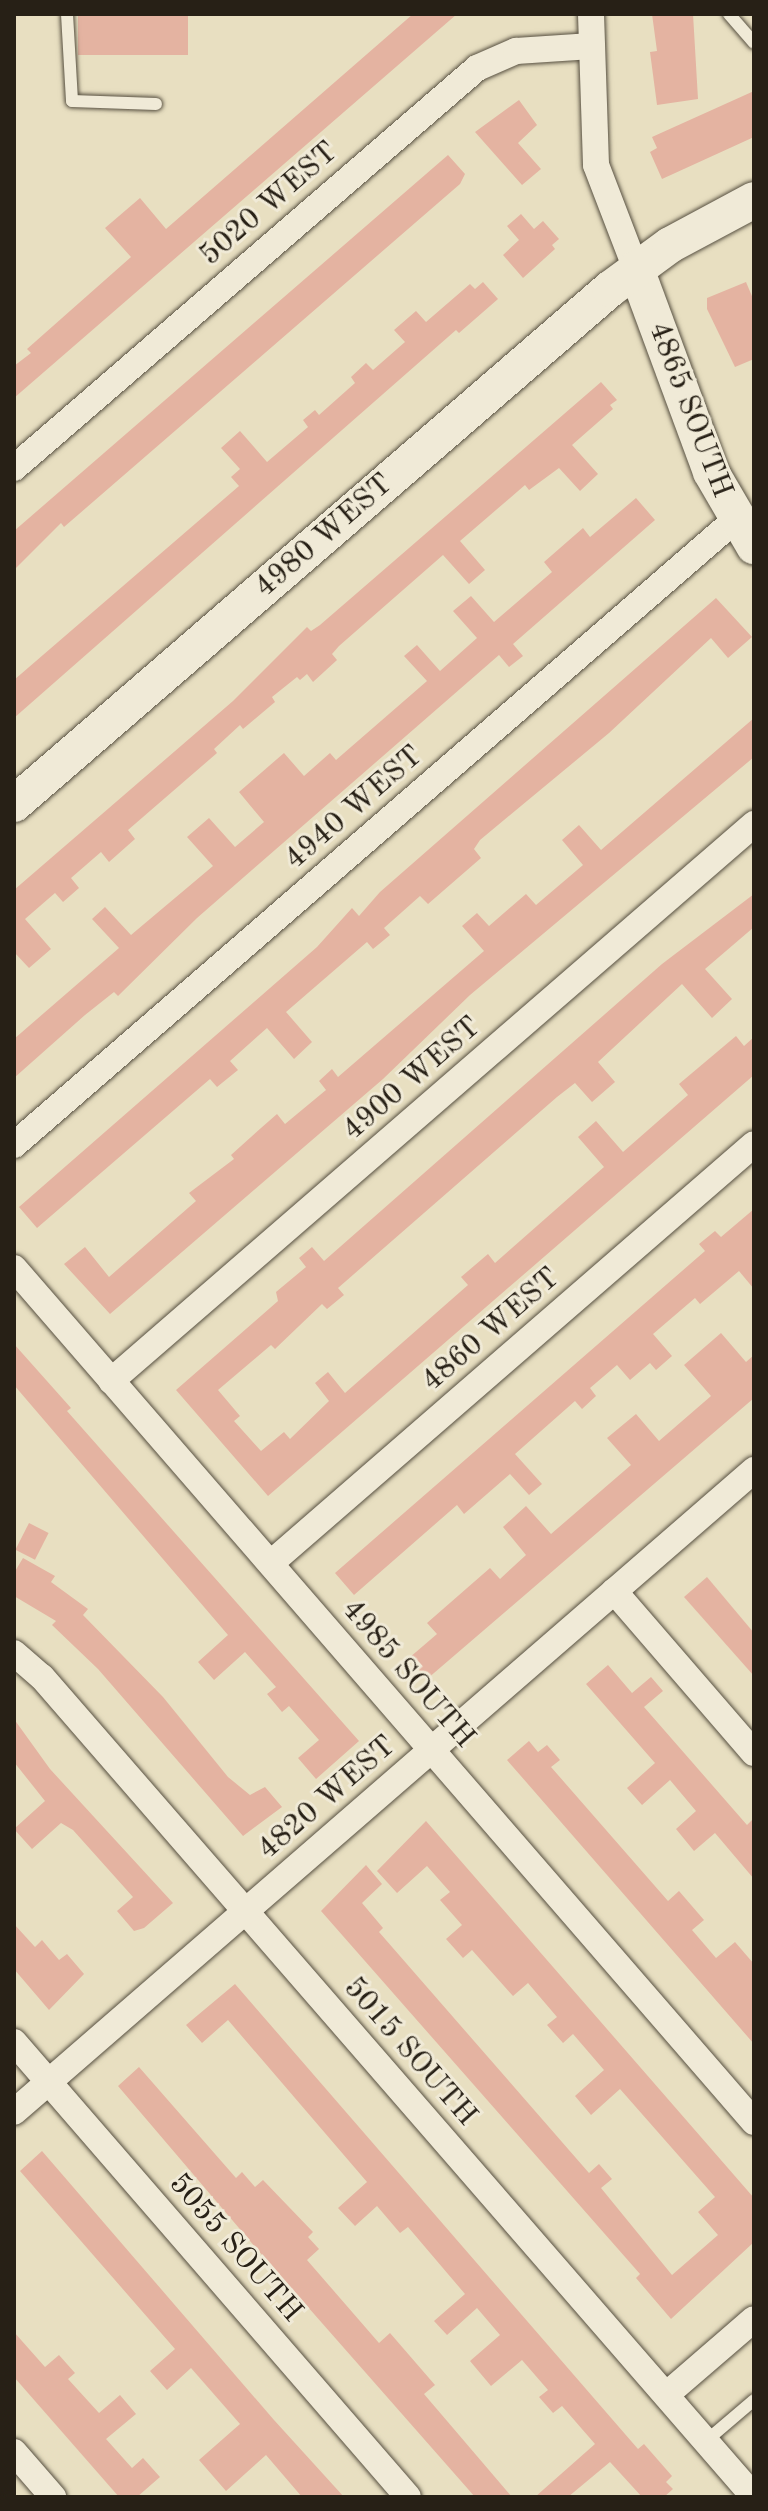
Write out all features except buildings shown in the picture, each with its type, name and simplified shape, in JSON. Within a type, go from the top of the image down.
[{"type":"street","points":[[591,14],[596,165],[636,269]]},
{"type":"street","name":"5020 WEST","points":[[14,468],[477,68],[516,51],[592,46]]},
{"type":"street","name":"4980 WEST","points":[[14,804],[636,269],[754,200]]},
{"type":"street","name":"4865 SOUTH","points":[[636,269],[711,472],[745,526]]},
{"type":"street","name":"4940 WEST","points":[[14,1145],[745,526]]},
{"type":"street","name":"4900 WEST","points":[[111,1381],[754,824]]},
{"type":"street","name":"4860 WEST","points":[[271,1563],[754,1144]]},
{"type":"street","name":"4985 SOUTH","points":[[14,1268],[754,2122]]},
{"type":"street","name":"4820 WEST","points":[[14,2112],[754,1470]]},
{"type":"street","points":[[614,1591],[754,1753]]},
{"type":"street","name":"5015 SOUTH","points":[[14,1653],[42,1677],[754,2497]]},
{"type":"street","name":"5055 SOUTH","points":[[14,2042],[408,2497]]},
{"type":"street","points":[[666,2395],[754,2319]]},
{"type":"street","points":[[14,2452],[53,2497]]},
{"type":"lane","points":[[67,14],[72,101],[156,104]]},
{"type":"lane","points":[[729,14],[754,43]]},
{"type":"lane","points":[[706,2441],[754,2400]]}]
